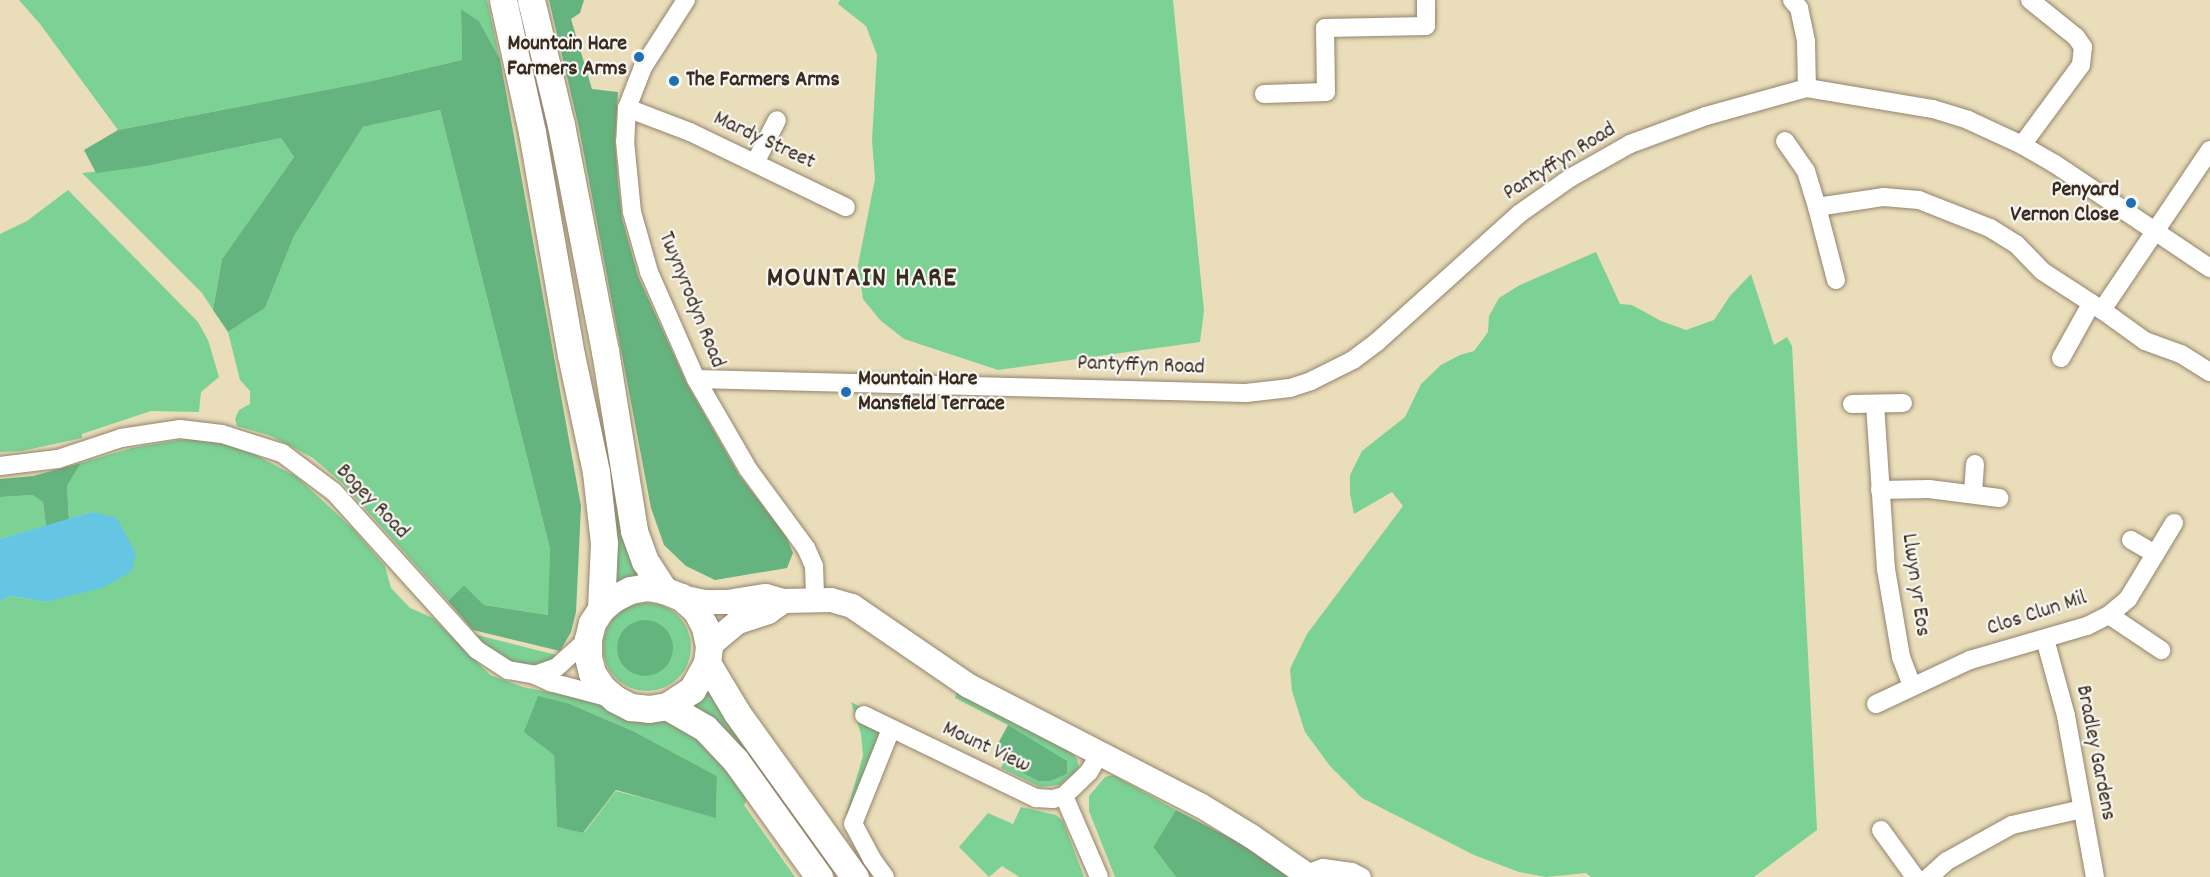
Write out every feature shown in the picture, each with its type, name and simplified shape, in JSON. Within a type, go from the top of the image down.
[{"type":"highway","points":[[503,0],[532,132],[571,355],[596,472],[604,543],[601,609]]},
{"type":"highway","points":[[531,0],[561,125],[605,351],[634,531],[645,561],[673,593],[696,610],[705,627],[708,655],[737,713],[855,877]]},
{"type":"highway","points":[[673,593],[647,587],[630,590],[614,598],[601,609],[592,623],[588,639],[588,657],[592,673],[602,688],[615,699],[631,707],[649,709],[667,706],[692,690],[708,655]]},
{"type":"highway","points":[[667,706],[705,728],[736,761],[819,877]]},
{"type":"main road","points":[[673,593],[704,602],[766,596],[784,601],[831,600],[852,606],[969,686],[1200,806],[1251,836],[1309,876]]},
{"type":"main road","points":[[708,655],[738,622],[768,612],[784,601]]},
{"type":"street","name":"Twynyrodyn Road","points":[[686,0],[643,67],[627,108],[625,141],[632,212],[649,272],[696,379],[748,469],[806,548],[814,566],[815,602]]},
{"type":"street","points":[[1264,94],[1326,92],[1325,28],[1426,26],[1426,0]]},
{"type":"street","points":[[1792,0],[1799,8],[1806,42],[1807,88]]},
{"type":"street","points":[[2022,145],[2081,65],[2083,47],[2076,37],[2030,0]]},
{"type":"street","name":"Pantyffyn Road","points":[[696,379],[1246,393],[1272,391],[1311,381],[1353,360],[1377,342],[1519,214],[1570,178],[1630,144],[1706,116],[1807,88],[1933,109],[1968,120],[2022,145],[2210,268]]},
{"type":"street","name":"Mardy Street","points":[[627,108],[690,132],[846,207]]},
{"type":"street","points":[[754,162],[777,120]]},
{"type":"street","points":[[1785,141],[1806,171],[1836,280]]},
{"type":"street","points":[[2061,358],[2097,307],[2157,232],[2210,150]]},
{"type":"street","points":[[1817,207],[1884,197],[1919,200],[1990,228],[2016,244],[2042,271],[2145,341],[2181,354],[2210,372]]},
{"type":"street","points":[[1852,404],[1903,403]]},
{"type":"street","name":"Llwyn yr Eos","points":[[1875,404],[1886,569],[1902,657],[1912,686]]},
{"type":"street","name":"Bogey Road","points":[[0,466],[58,459],[121,438],[180,429],[222,434],[282,453],[334,492],[477,650],[508,670],[535,675],[550,682],[615,699]]},
{"type":"street","points":[[1973,493],[1975,464]]},
{"type":"street","points":[[1880,490],[1973,493],[2000,498]]},
{"type":"street","name":"Clos Clun Mil","points":[[1876,704],[1970,660],[2087,626],[2109,615],[2128,599],[2174,523]]},
{"type":"street","points":[[2131,540],[2155,554]]},
{"type":"street","points":[[2109,615],[2161,650]]},
{"type":"street","points":[[535,675],[557,668],[588,639]]},
{"type":"street","name":"Bradley Gardens","points":[[2045,639],[2066,716],[2095,877]]},
{"type":"street","name":"Mount View","points":[[864,715],[1036,798],[1053,799],[1064,796]]},
{"type":"street","points":[[885,877],[872,859],[853,824],[891,729]]},
{"type":"street","points":[[1100,755],[1089,772],[1064,796],[1100,877]]},
{"type":"street","points":[[1929,877],[1958,855],[2012,825],[2082,809]]},
{"type":"street","points":[[1881,830],[1915,877]]},
{"type":"street","points":[[1309,876],[1323,868],[1352,872],[1362,877]]},
{"type":"green space","points":[[19,0],[487,0],[500,59],[479,21],[461,9],[462,60],[367,82],[118,130],[40,24]]},
{"type":"green space","points":[[549,0],[584,0],[580,13],[571,19],[592,89],[618,92],[615,142],[618,183],[622,218],[638,276],[687,384],[739,475],[786,536],[793,553],[787,568],[715,580],[686,566],[664,545],[651,508],[579,128]]},
{"type":"green space","points":[[840,0],[1173,0],[1204,311],[1200,342],[998,370],[904,339],[880,320],[863,299],[858,265],[875,179],[872,140],[877,55],[866,26],[838,4]]},
{"type":"green space","points":[[461,9],[479,21],[500,59],[581,506],[576,612],[571,632],[560,651],[473,630],[448,601],[464,585],[484,605],[548,615],[550,549],[440,110],[363,127],[294,236],[265,308],[228,332],[213,310],[222,259],[294,157],[281,138],[147,166],[96,173],[84,150],[118,130],[367,82],[462,60]]},
{"type":"green space","points":[[440,110],[550,549],[549,615],[484,605],[464,585],[448,601],[342,483],[313,458],[271,436],[237,426],[235,419],[239,410],[250,404],[250,391],[240,380],[228,332],[265,308],[294,236],[363,127]]},
{"type":"green space","points":[[281,138],[294,157],[222,259],[213,310],[202,293],[82,173],[147,166]]},
{"type":"green space","points":[[68,190],[198,322],[208,340],[219,377],[201,392],[199,412],[151,411],[82,434],[82,438],[22,451],[0,452],[0,234],[27,221]]},
{"type":"green space","points":[[1596,252],[1620,304],[1632,305],[1661,321],[1686,330],[1714,320],[1730,296],[1751,274],[1774,345],[1787,337],[1792,346],[1817,830],[1754,877],[1591,877],[1586,873],[1546,877],[1519,872],[1474,855],[1362,798],[1330,766],[1305,732],[1292,691],[1290,669],[1307,634],[1403,506],[1392,492],[1354,514],[1350,494],[1350,475],[1362,451],[1405,417],[1421,384],[1441,365],[1474,351],[1488,332],[1489,316],[1499,298],[1520,285]]},
{"type":"green space","points":[[185,439],[223,443],[256,455],[297,477],[353,529],[385,566],[391,588],[410,608],[433,618],[490,675],[523,687],[594,701],[619,717],[645,721],[666,720],[686,727],[726,767],[747,800],[744,805],[795,877],[0,877],[0,601],[11,596],[46,602],[92,512],[69,519],[67,486],[81,463],[132,448]],"holes":[[[570,704],[633,731],[717,776],[716,817],[616,791],[584,833],[557,827],[554,755]]]},
{"type":"green space","points":[[81,463],[67,486],[69,519],[46,526],[43,502],[33,495],[0,497],[0,479],[33,476]]},
{"type":"green space","points":[[34,495],[43,502],[46,526],[0,539],[0,497]]},
{"type":"green space","points":[[608,496],[619,497],[638,575],[610,585]]},
{"type":"green space","points":[[638,603],[656,603],[672,610],[684,622],[691,638],[691,656],[684,672],[672,684],[656,691],[638,691],[622,684],[610,672],[603,656],[603,638],[610,622],[622,610]]},
{"type":"green space","points":[[639,620],[651,620],[665,628],[673,642],[671,659],[665,668],[651,676],[639,676],[622,664],[617,654],[617,642],[629,625]]},
{"type":"green space","points":[[473,634],[560,656],[551,662],[531,667],[512,663],[493,654]]},
{"type":"green space","points":[[709,688],[715,704],[766,773],[757,779],[690,708]]},
{"type":"green space","points":[[957,691],[1070,751],[1077,759],[1079,767],[1076,777],[1072,775],[1060,785],[1040,787],[1001,768],[1003,763],[1038,781],[1051,781],[1067,774],[1008,725],[955,698]]},
{"type":"green space","points":[[538,696],[570,704],[633,731],[717,776],[716,818],[616,790],[583,833],[557,827],[554,755],[524,732]]},
{"type":"green space","points":[[851,702],[861,707],[858,717],[875,726],[881,737],[849,815],[846,814],[863,756],[861,734]]},
{"type":"green space","points":[[1008,725],[1067,761],[1067,774],[1051,781],[1038,781],[1003,763],[1007,755],[995,749]]},
{"type":"green space","points":[[1113,775],[1176,810],[1153,847],[1176,877],[1115,877],[1089,811],[1089,796],[1105,777]]},
{"type":"green space","points":[[1021,807],[1056,815],[1063,821],[1084,877],[1019,877],[1002,866],[989,877],[959,847],[988,813],[1013,824]]},
{"type":"green space","points":[[1176,810],[1261,854],[1293,877],[1176,877],[1153,847]]},
{"type":"water","points":[[92,512],[117,518],[136,554],[131,572],[102,588],[46,602],[11,596],[0,601],[0,539]]},
{"type":"place","name":"Mountain Hare Farmers Arms","points":[[639,57]]},
{"type":"place","name":"The Farmers Arms","points":[[674,81]]},
{"type":"place","name":"Penyard Vernon Close","points":[[2131,203]]},
{"type":"place","name":"Mountain Hare Mansfield Terrace","points":[[846,392]]},
{"type":"district","name":"MOUNTAIN HARE","points":[[862,280]]}]
